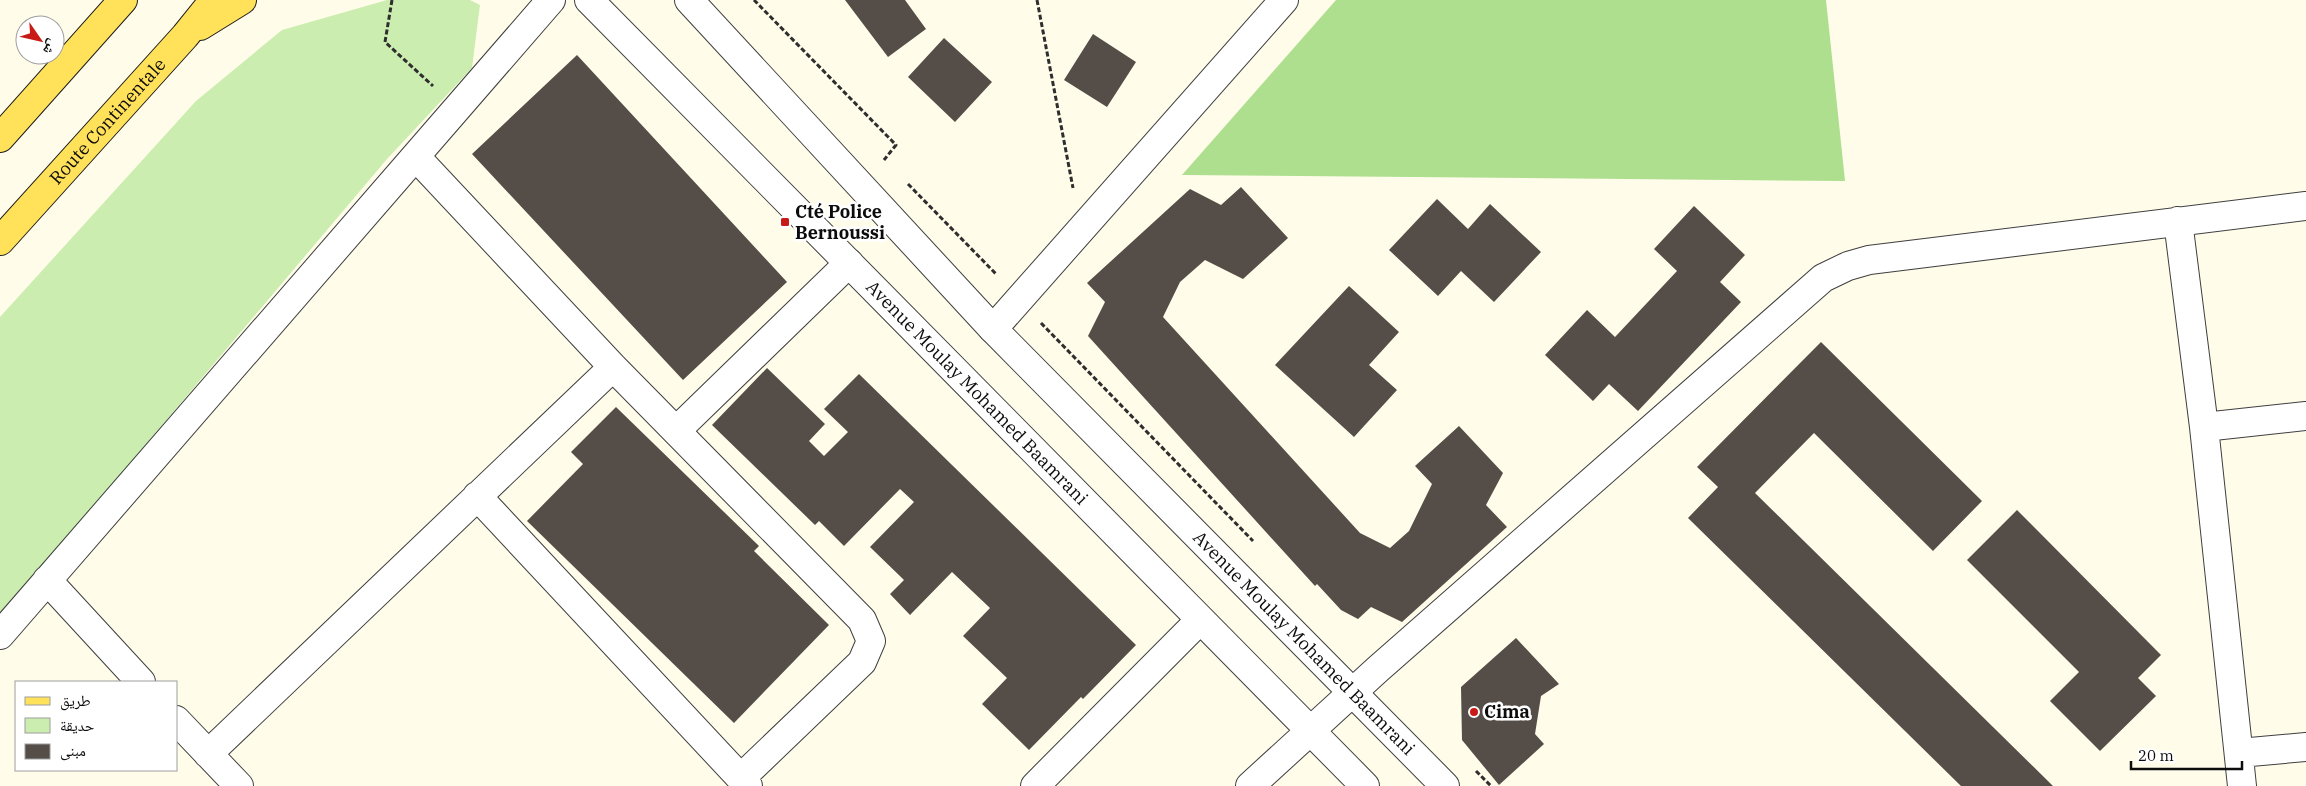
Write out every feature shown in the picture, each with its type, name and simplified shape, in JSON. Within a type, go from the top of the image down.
[{"type":"main road","points":[[0,138],[123,0]]},
{"type":"main road","name":"Route Continentale","points":[[0,242],[214,0]]},
{"type":"main road","points":[[184,36],[242,0]]},
{"type":"street","points":[[0,635],[551,0]]},
{"type":"street","name":"Avenue Moulay Mohamed Baamrani","points":[[589,0],[1365,786]]},
{"type":"street","name":"Avenue Moulay Mohamed Baamrani","points":[[689,0],[993,329],[1445,786]]},
{"type":"street","points":[[993,329],[1284,0]]},
{"type":"street","points":[[416,157],[613,367],[862,620],[871,641],[862,662],[745,782],[477,496]]},
{"type":"street","points":[[1250,786],[1352,692],[1823,278],[1848,266],[1869,260],[2306,206]]},
{"type":"street","points":[[2178,221],[2204,427],[2242,786]]},
{"type":"street","points":[[677,430],[849,263]]},
{"type":"street","points":[[208,754],[613,367]]},
{"type":"street","points":[[2204,427],[2306,416]]},
{"type":"street","points":[[47,580],[140,681]]},
{"type":"street","points":[[1035,786],[1200,620]]},
{"type":"street","points":[[178,722],[239,786]]},
{"type":"street","points":[[2239,753],[2306,747]]},
{"type":"path","points":[[392,0],[385,42],[458,108]]},
{"type":"path","points":[[754,0],[896,145],[884,159],[890,166]]},
{"type":"path","points":[[1036,0],[1073,189],[1067,196]]},
{"type":"path","points":[[903,180],[996,274],[1019,300]]},
{"type":"path","points":[[996,274],[1002,267]]},
{"type":"green space","points":[[387,0],[470,0],[480,5],[472,68],[387,159],[0,617],[0,317],[196,101],[282,30]]},
{"type":"green space","points":[[1336,0],[1826,0],[1845,181],[1182,175]]},
{"type":"building","points":[[845,0],[905,0],[926,29],[888,57]]},
{"type":"building","points":[[1093,34],[1136,62],[1107,107],[1064,80]]},
{"type":"building","points":[[944,38],[992,82],[955,122],[908,77]]},
{"type":"building","points":[[577,55],[787,282],[683,380],[472,154]]},
{"type":"building","points":[[1241,187],[1288,238],[1243,279],[1205,260],[1180,282],[1163,317],[1360,533],[1390,548],[1409,531],[1432,484],[1415,466],[1459,426],[1503,473],[1486,505],[1507,527],[1402,622],[1371,607],[1358,619],[1341,610],[1317,584],[1315,586],[1088,336],[1105,302],[1087,283],[1190,189],[1221,205]]},
{"type":"building","points":[[1437,199],[1468,229],[1490,204],[1541,252],[1494,302],[1461,271],[1438,296],[1389,250]]},
{"type":"building","points":[[1694,206],[1745,255],[1720,282],[1741,302],[1638,411],[1609,384],[1593,401],[1545,355],[1587,310],[1615,337],[1677,271],[1654,249]]},
{"type":"building","points":[[1349,286],[1399,332],[1369,365],[1397,390],[1354,437],[1275,365]]},
{"type":"building","points":[[1821,342],[1982,501],[1933,551],[1814,433],[1755,493],[2053,786],[1961,786],[1688,518],[1718,487],[1697,467]]},
{"type":"building","points":[[767,368],[825,424],[809,441],[824,456],[848,432],[824,409],[859,374],[1136,645],[1029,750],[982,704],[1007,678],[963,636],[990,608],[952,572],[910,615],[890,594],[904,580],[870,547],[914,502],[900,489],[844,546],[819,521],[815,525],[712,425]]},
{"type":"building","points":[[616,407],[759,546],[754,551],[829,625],[734,723],[527,521],[583,464],[571,452]]},
{"type":"building","points":[[2017,510],[2161,655],[2138,678],[2156,696],[2100,751],[2050,701],[2079,672],[1967,560]]},
{"type":"building","points":[[1516,638],[1559,684],[1541,696],[1535,734],[1544,744],[1499,785],[1462,740],[1461,687]]},
{"type":"place","name":"Cté Police Bernoussi","points":[[785,222]]},
{"type":"place","name":"Cima","points":[[1474,712]]}]
